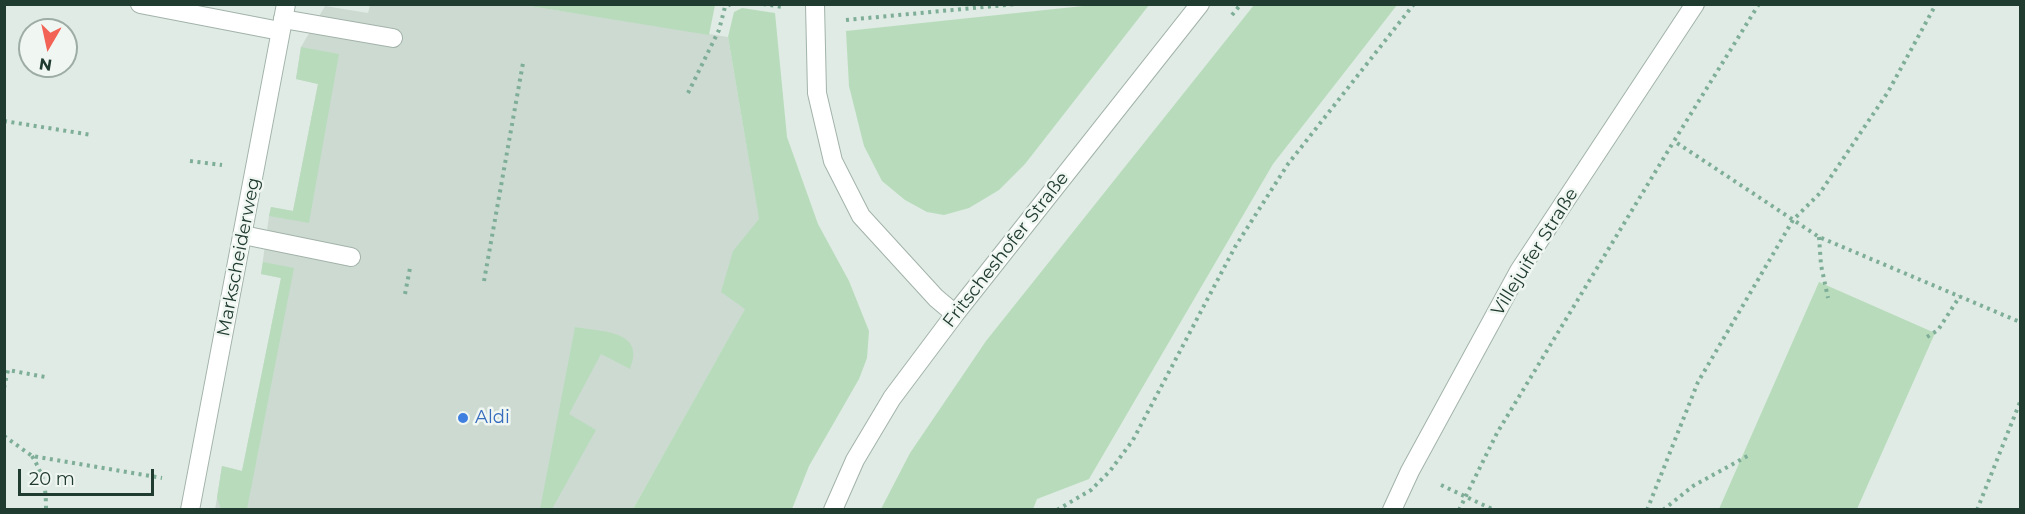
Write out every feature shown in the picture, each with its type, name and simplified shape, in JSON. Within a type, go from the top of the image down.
[{"type":"street","points":[[140,4],[283,18],[393,38]]},
{"type":"street","name":"Fritscheshofer Straße","points":[[833,510],[855,460],[892,398],[955,314],[1200,4]]},
{"type":"street","name":"Villejuifer Straße","points":[[1392,510],[1410,471],[1519,271],[1695,4]]},
{"type":"street","points":[[815,13],[817,93],[832,161],[861,216],[936,298],[955,314]]},
{"type":"street","name":"Markscheiderweg","points":[[190,510],[283,18]]},
{"type":"street","points":[[243,235],[351,257]]},
{"type":"path","points":[[688,93],[719,30],[725,7],[731,4]]},
{"type":"path","points":[[815,13],[860,20],[1016,4]]},
{"type":"path","points":[[1057,510],[1091,490],[1110,471],[1133,440],[1235,247],[1288,164],[1414,4]]},
{"type":"path","points":[[1459,510],[1497,433],[1759,4]]},
{"type":"path","points":[[1647,510],[1698,382],[1793,220],[1820,193],[1882,101],[1936,4]]},
{"type":"path","points":[[484,281],[523,63]]},
{"type":"path","points":[[4,121],[92,135]]},
{"type":"path","points":[[1674,141],[1819,237],[2020,322]]},
{"type":"path","points":[[1819,237],[1821,265],[1828,298]]},
{"type":"path","points":[[405,294],[410,268]]},
{"type":"path","points":[[1927,337],[1938,330],[1960,296]]},
{"type":"path","points":[[4,388],[8,370],[45,377]]},
{"type":"path","points":[[1977,510],[2020,402]]},
{"type":"path","points":[[4,436],[32,456],[42,474],[46,490],[46,510]]},
{"type":"path","points":[[1663,510],[1694,486],[1752,454]]},
{"type":"path","points":[[32,456],[195,484]]},
{"type":"path","points":[[1410,471],[1494,510]]},
{"type":"shaded area","points":[[370,5],[523,5],[728,37],[768,269],[633,509],[215,510],[222,466],[242,471],[281,278],[261,274],[269,216],[271,207],[293,211],[318,84],[296,79],[301,47],[325,6],[368,13]]},
{"type":"green space","points":[[1102,4],[1149,5],[1025,164],[999,190],[969,208],[944,215],[927,212],[905,200],[882,181],[864,146],[849,86],[846,31]]},
{"type":"green space","points":[[523,5],[715,5],[709,35]]},
{"type":"green space","points":[[1254,5],[1397,5],[1273,164],[1089,479],[1037,499],[1033,509],[881,509],[910,453],[986,341]]},
{"type":"green space","points":[[742,8],[775,13],[787,137],[818,224],[849,281],[869,331],[867,358],[859,379],[809,466],[792,509],[633,509],[745,309],[721,292],[733,251],[759,219],[728,37],[734,12]]},
{"type":"green space","points":[[301,47],[339,54],[309,223],[269,216],[271,207],[293,211],[318,84],[296,79]]},
{"type":"green space","points":[[263,262],[294,268],[247,509],[221,509],[217,498],[222,466],[242,471],[281,278],[261,274]]},
{"type":"green space","points":[[1819,282],[1935,333],[1857,509],[1719,509]]},
{"type":"green space","points":[[575,327],[619,335],[632,347],[633,356],[630,369],[601,354],[569,414],[596,430],[552,509],[540,509]]},
{"type":"place","name":"Aldi","points":[[463,418]]}]
